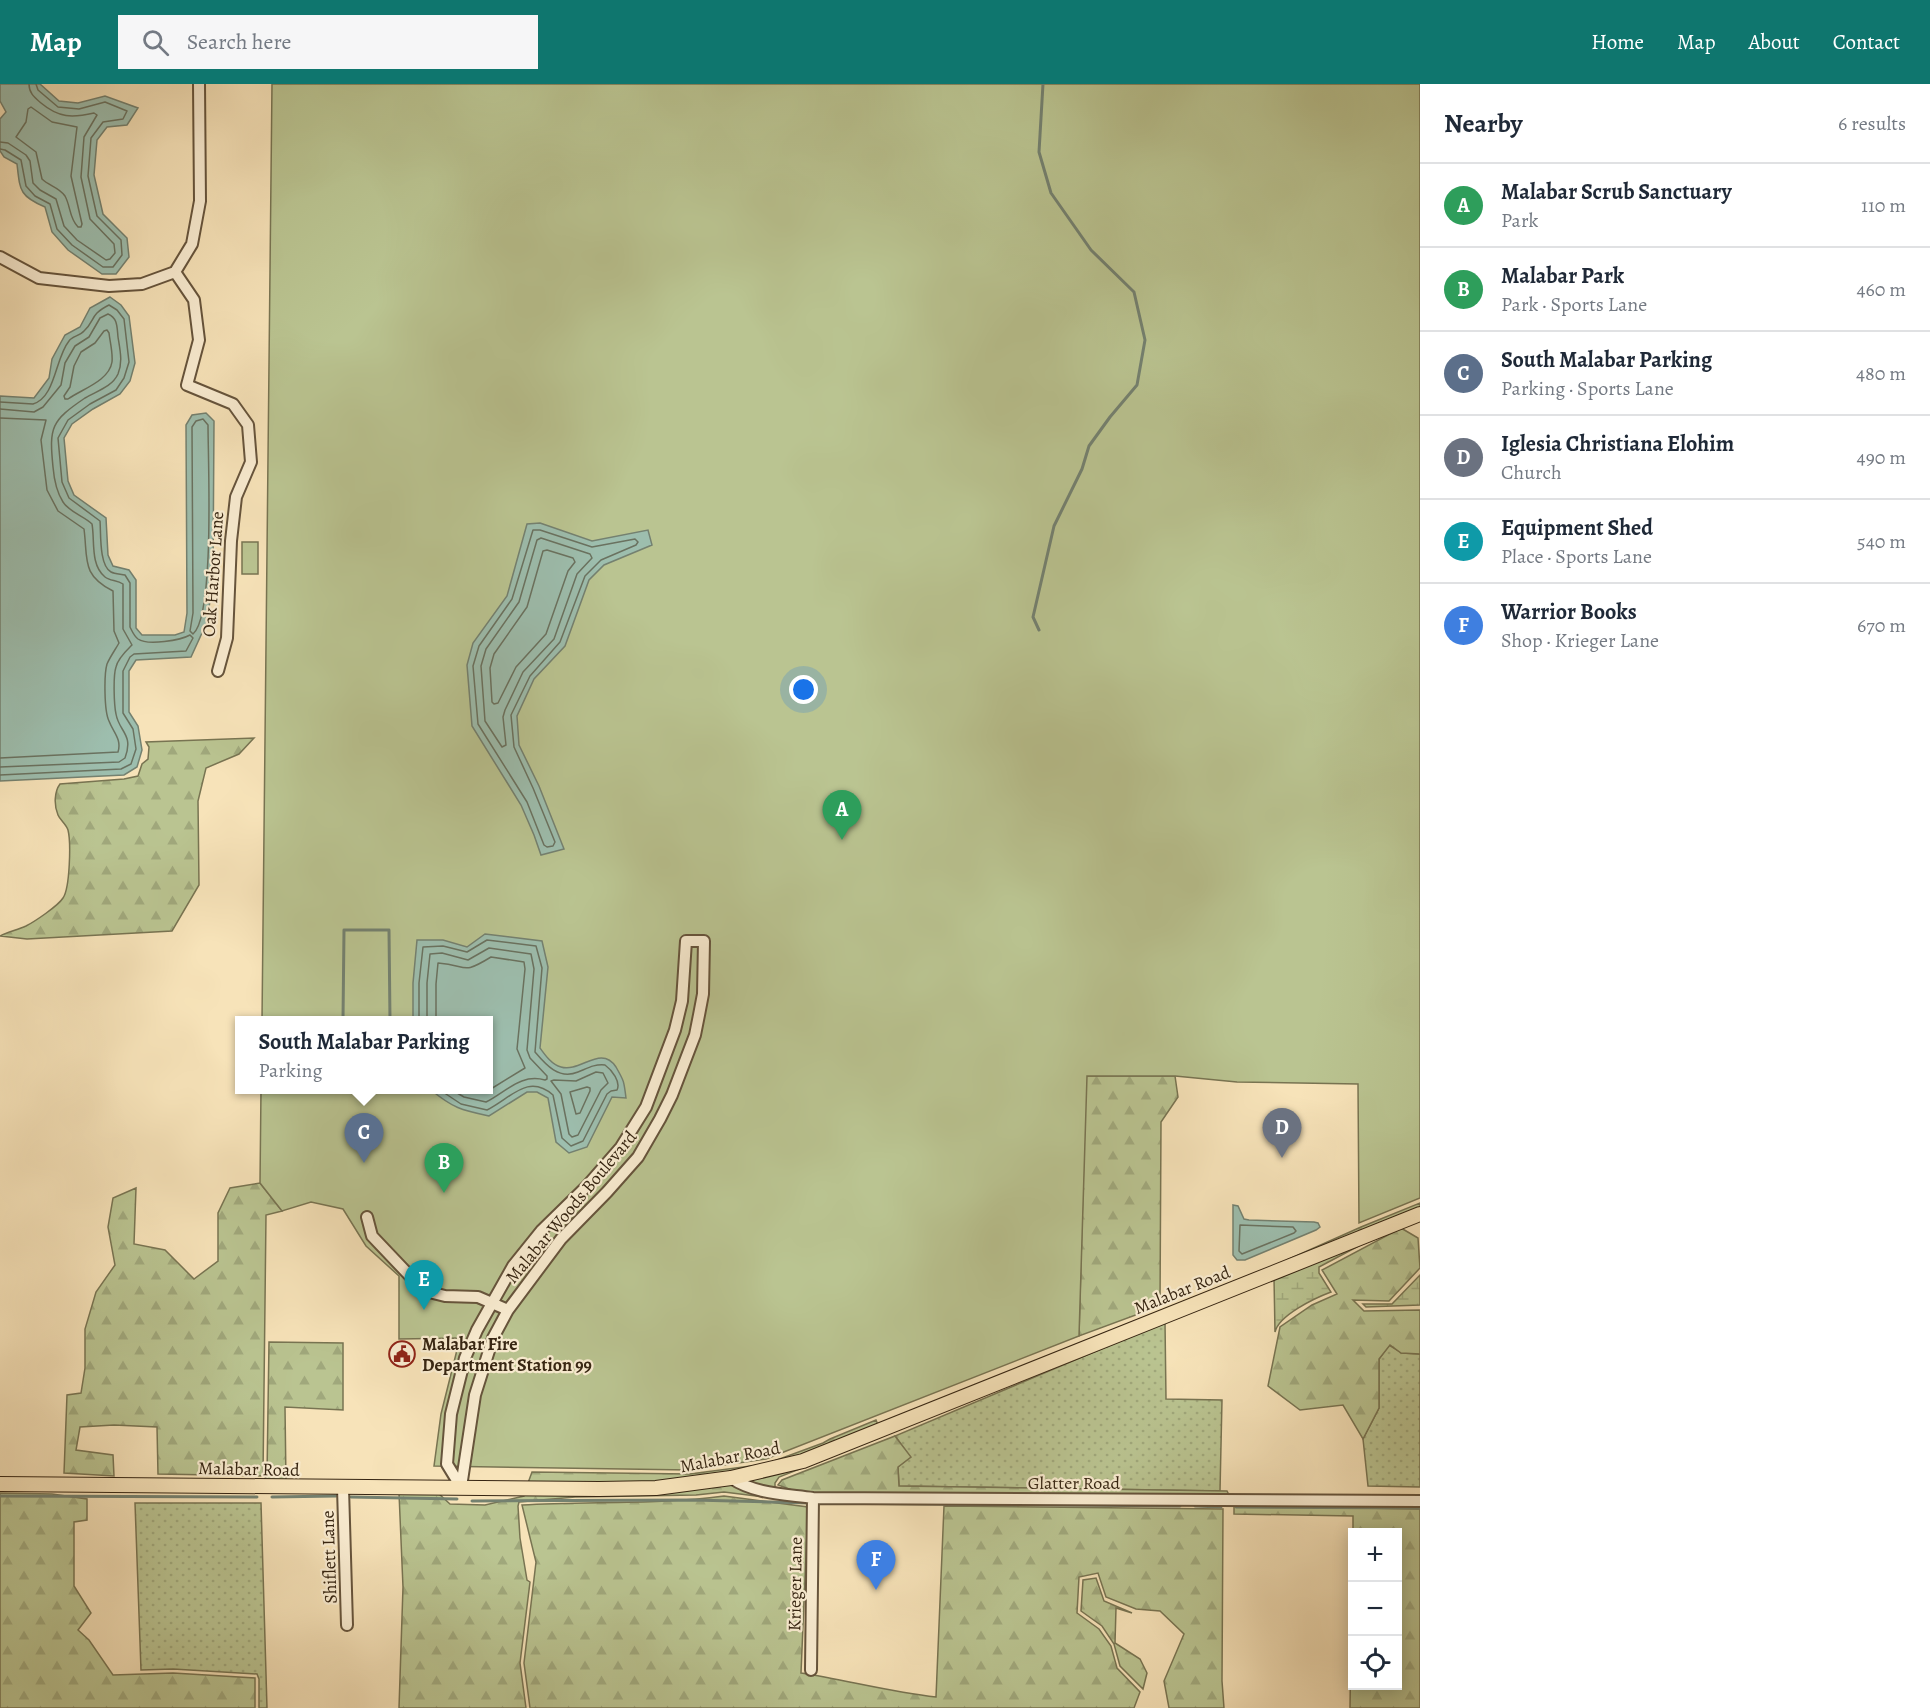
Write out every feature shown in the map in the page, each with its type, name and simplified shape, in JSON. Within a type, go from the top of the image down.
[{"type":"main road","name":"Malabar Road","points":[[0,1484],[343,1488],[657,1488],[731,1478],[803,1461],[1420,1214]]},
{"type":"street","points":[[0,257],[39,279],[109,286],[142,284],[175,272],[192,244],[200,201],[200,84]]},
{"type":"street","name":"Oak Harbor Lane","points":[[175,272],[194,300],[199,340],[187,385],[233,404],[248,425],[251,462],[236,497],[231,541],[227,638],[218,671]]},
{"type":"street","name":"Malabar Woods Boulevard","points":[[686,941],[704,941],[703,994],[695,1035],[672,1095],[638,1157],[574,1225],[508,1310],[493,1338],[475,1395],[461,1487],[447,1464],[451,1414],[465,1358],[477,1330],[513,1266],[621,1147],[646,1107],[675,1030],[682,1001],[686,941]]},
{"type":"street","points":[[646,1107],[660,1119]]},
{"type":"street","points":[[559,1213],[574,1225]]},
{"type":"street","points":[[367,1217],[372,1236],[410,1276],[429,1292],[445,1296],[478,1297],[508,1310]]},
{"type":"street","name":"Glatter Road","points":[[731,1478],[757,1491],[813,1498],[1420,1501]]},
{"type":"street","name":"Shiflett Lane","points":[[343,1488],[347,1625]]},
{"type":"street","name":"Krieger Lane","points":[[811,1670],[813,1498]]},
{"type":"green space","points":[[272,84],[1420,84],[1420,1198],[1359,1223],[1358,1084],[1237,1082],[1175,1076],[1087,1076],[1079,1336],[766,1459],[690,1470],[434,1466],[441,1414],[460,1338],[399,1339],[399,1276],[366,1246],[343,1209],[311,1202],[282,1211],[260,1183],[261,1094],[493,1094],[493,1016],[262,1016]]},
{"type":"green space","points":[[242,542],[258,542],[258,574],[242,574]]},
{"type":"green space","points":[[254,738],[239,754],[206,768],[198,801],[199,885],[172,931],[27,939],[0,936],[26,926],[40,917],[60,901],[65,893],[69,844],[68,830],[59,817],[56,807],[55,799],[60,784],[138,776],[142,764],[148,759],[149,747],[146,742]]},
{"type":"green space","points":[[1086,1076],[1175,1076],[1178,1097],[1161,1122],[1160,1306],[1079,1336]]},
{"type":"green space","points":[[260,1183],[282,1211],[266,1215],[263,1476],[158,1474],[157,1427],[114,1425],[80,1427],[76,1450],[113,1455],[114,1476],[64,1473],[67,1395],[81,1393],[85,1368],[85,1329],[96,1292],[115,1265],[108,1227],[113,1198],[136,1188],[134,1244],[165,1250],[194,1279],[218,1261],[218,1213],[230,1188]]},
{"type":"green space","points":[[1420,1203],[1420,1209],[1287,1260],[1361,1227]]},
{"type":"green space","points":[[1401,1228],[1418,1238],[1420,1268],[1389,1301],[1353,1300],[1364,1311],[1420,1310],[1420,1354],[1401,1353],[1390,1345],[1379,1359],[1379,1408],[1363,1439],[1343,1405],[1300,1410],[1268,1386],[1280,1327],[1312,1305],[1337,1294],[1322,1270]]},
{"type":"green space","points":[[1368,1241],[1319,1267],[1319,1273],[1331,1292],[1290,1313],[1275,1332],[1274,1278]]},
{"type":"green space","points":[[1420,1275],[1420,1305],[1366,1307],[1363,1304],[1392,1304]]},
{"type":"green space","points":[[1165,1322],[1166,1399],[1222,1400],[1220,1491],[899,1486],[898,1467],[910,1457],[895,1436]]},
{"type":"green space","points":[[269,1342],[343,1343],[343,1410],[285,1407],[286,1482],[264,1480],[267,1475]]},
{"type":"green space","points":[[1389,1345],[1402,1353],[1420,1354],[1420,1487],[1368,1486],[1363,1439],[1379,1408],[1379,1359]]},
{"type":"green space","points":[[876,1420],[878,1425],[802,1456],[730,1473],[656,1482],[528,1483],[532,1472],[690,1474],[766,1464]]},
{"type":"green space","points":[[895,1436],[911,1457],[898,1467],[899,1486],[1227,1491],[1229,1495],[813,1494],[778,1485],[782,1480]]},
{"type":"green space","points":[[881,1437],[779,1477],[775,1487],[805,1502],[724,1492],[696,1495],[575,1497],[519,1502],[520,1538],[527,1580],[530,1582],[520,1663],[526,1708],[399,1708],[403,1587],[399,1493],[438,1493],[450,1504],[485,1505],[524,1496],[525,1493],[657,1493]]},
{"type":"green space","points":[[0,1493],[52,1494],[87,1499],[87,1520],[74,1522],[74,1586],[91,1613],[78,1630],[89,1640],[113,1675],[173,1673],[255,1678],[255,1708],[0,1708]]},
{"type":"green space","points":[[724,1496],[808,1507],[801,1673],[936,1697],[944,1506],[1223,1509],[1222,1681],[1224,1708],[1169,1708],[1164,1681],[1184,1634],[1160,1611],[1136,1609],[1106,1597],[1098,1573],[1079,1577],[1077,1613],[1099,1629],[1111,1646],[1117,1668],[1140,1692],[1134,1708],[530,1708],[524,1663],[536,1562],[522,1505],[674,1501]]},
{"type":"green space","points":[[135,1503],[261,1503],[267,1708],[259,1708],[257,1674],[173,1669],[141,1670]]},
{"type":"green space","points":[[1234,1506],[1420,1509],[1420,1708],[1350,1708],[1350,1690],[1402,1690],[1402,1528],[1353,1528],[1353,1516],[1234,1514]]},
{"type":"green space","points":[[1096,1578],[1104,1601],[1132,1613],[1116,1608],[1115,1643],[1140,1659],[1147,1673],[1143,1689],[1120,1666],[1114,1644],[1102,1626],[1081,1611],[1083,1580]]},
{"type":"water","points":[[0,84],[40,84],[59,101],[78,103],[105,96],[138,108],[127,125],[107,127],[97,140],[94,175],[103,214],[127,238],[129,257],[116,274],[102,274],[68,250],[52,232],[45,207],[30,199],[22,191],[17,164],[4,157],[0,151],[0,119],[6,112],[0,101]]},
{"type":"water","points":[[110,297],[121,305],[129,316],[135,363],[130,381],[120,394],[72,424],[64,438],[68,481],[74,495],[106,518],[108,555],[113,566],[129,570],[136,580],[136,628],[142,635],[175,635],[184,632],[187,613],[186,425],[192,415],[206,413],[214,421],[213,579],[207,622],[191,657],[136,660],[129,671],[129,712],[138,726],[142,750],[137,767],[124,775],[0,781],[0,396],[34,398],[49,378],[52,359],[65,335],[80,327],[90,308]]},
{"type":"water","points":[[540,523],[592,541],[648,530],[652,545],[604,565],[589,580],[565,646],[534,679],[517,716],[519,745],[539,786],[564,849],[541,855],[521,805],[472,726],[467,665],[473,643],[507,596],[527,524]]},
{"type":"water","points":[[485,934],[542,941],[548,967],[540,1048],[549,1059],[561,1067],[568,1068],[597,1058],[604,1058],[616,1067],[624,1084],[626,1098],[612,1097],[587,1147],[569,1153],[556,1142],[548,1098],[537,1092],[527,1092],[489,1116],[458,1108],[436,1094],[493,1094],[493,1016],[413,1016],[417,940],[443,940],[467,947]]},
{"type":"water","points":[[1233,1205],[1238,1206],[1244,1219],[1314,1222],[1320,1227],[1245,1260],[1237,1260],[1233,1255]]},
{"type":"waterway","points":[[1039,630],[1033,617],[1054,526],[1082,469],[1089,446],[1137,385],[1145,340],[1134,292],[1091,250],[1051,193],[1039,152],[1043,84]]},
{"type":"waterway","points":[[343,1016],[344,930],[389,930],[390,1016]]},
{"type":"waterway","points":[[0,1496],[257,1497]]},
{"type":"waterway","points":[[272,1497],[336,1496]]},
{"type":"waterway","points":[[351,1497],[457,1499]]},
{"type":"waterway","points":[[472,1501],[693,1500],[809,1503]]},
{"type":"waterway","points":[[825,1503],[1180,1506]]},
{"type":"waterway","points":[[1195,1506],[1221,1507]]},
{"type":"waterway","points":[[1236,1507],[1420,1508]]},
{"type":"place","name":"Malabar Scrub Sanctuary","points":[[842,840]]},
{"type":"place","name":"Iglesia Christiana Elohim","points":[[1282,1158]]},
{"type":"place","name":"South Malabar Parking","points":[[364,1163]]},
{"type":"place","name":"Malabar Park","points":[[444,1193]]},
{"type":"place","name":"Equipment Shed","points":[[424,1310]]},
{"type":"place","name":"Malabar Fire Department Station 99","points":[[402,1354]]},
{"type":"place","name":"Warrior Books","points":[[876,1590]]}]
